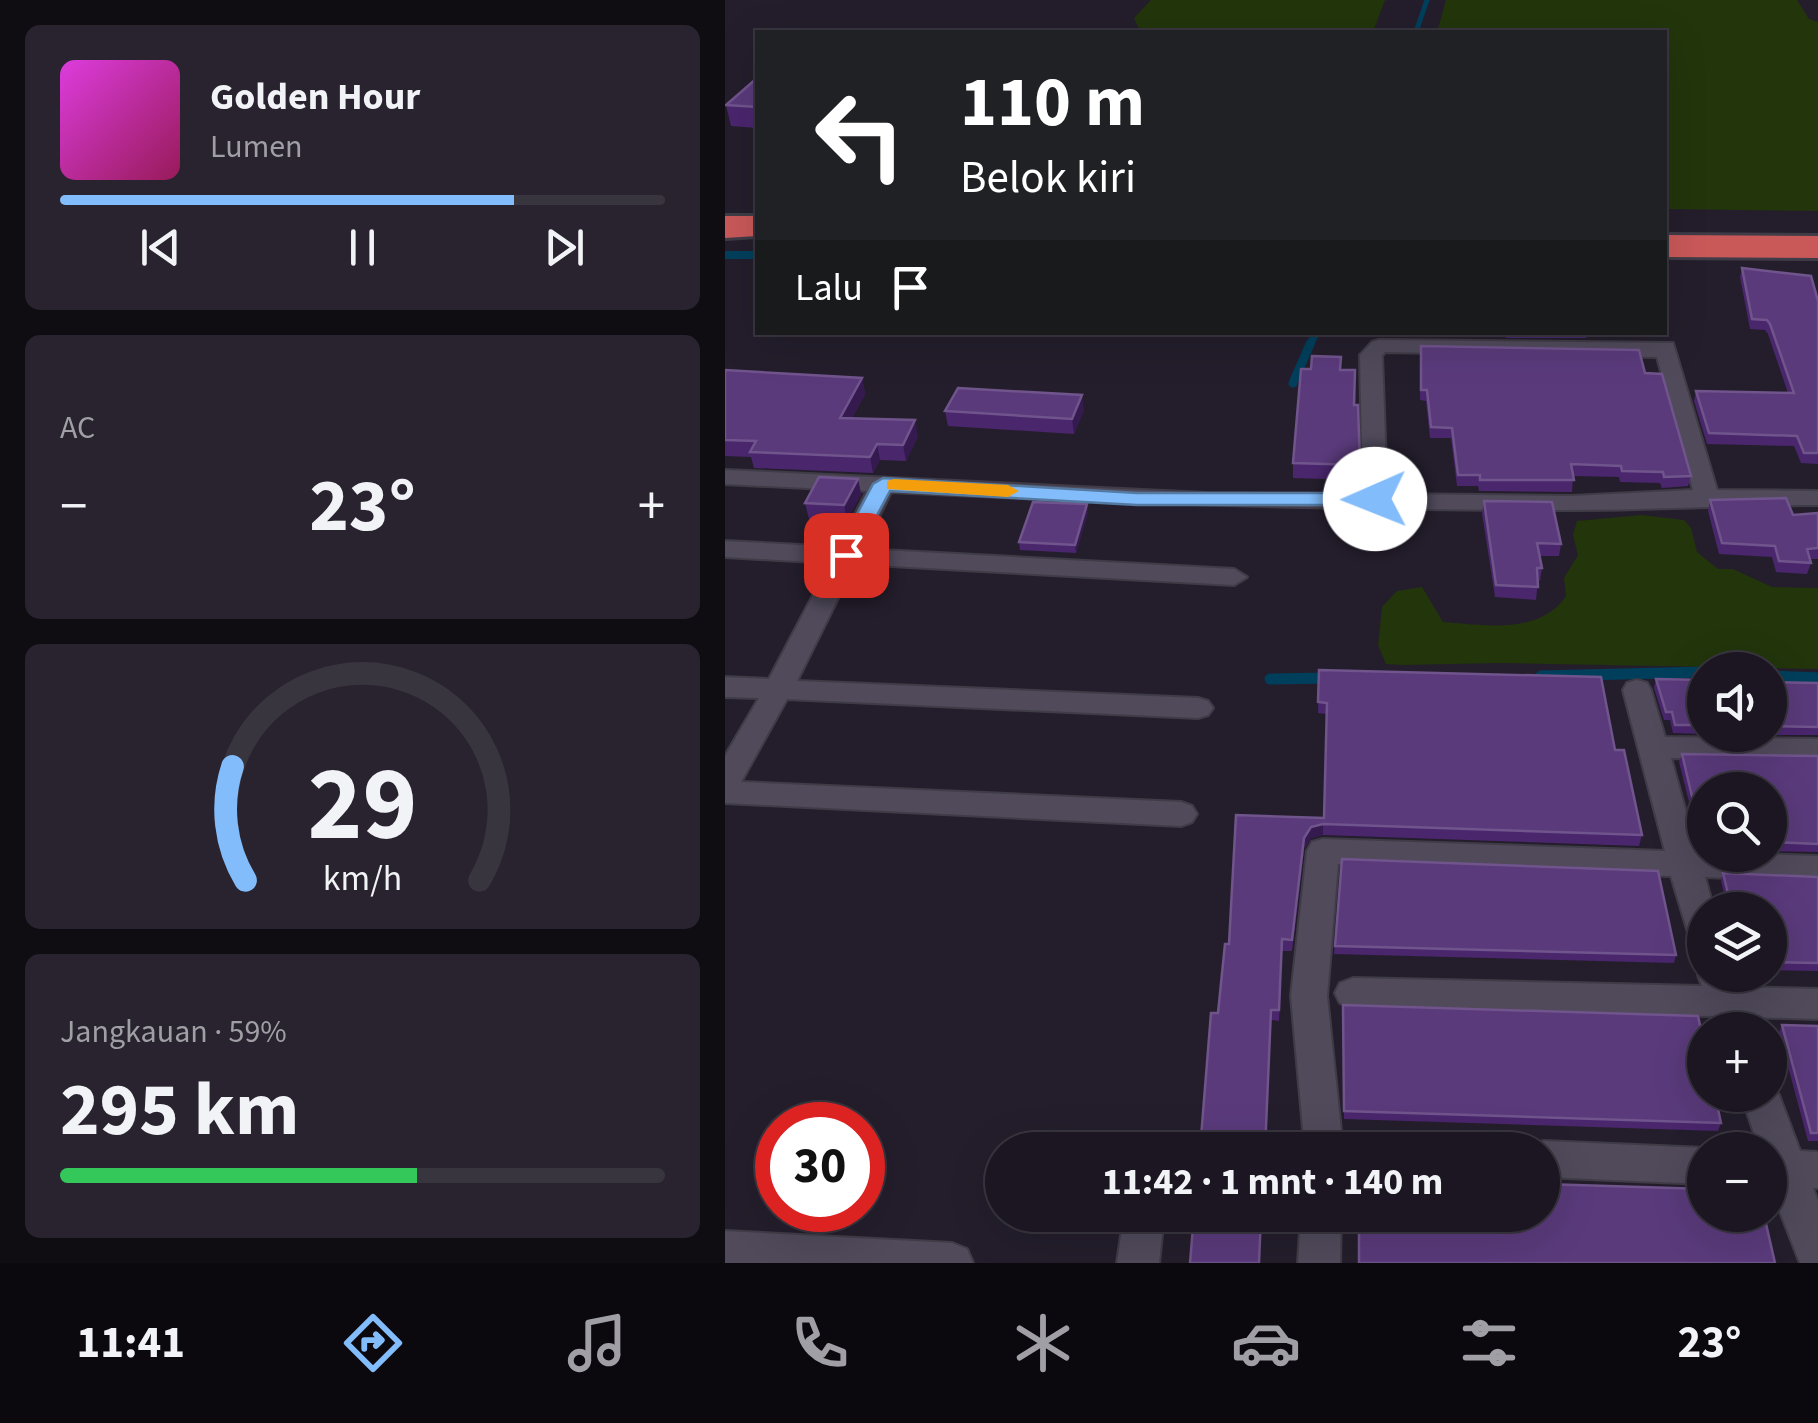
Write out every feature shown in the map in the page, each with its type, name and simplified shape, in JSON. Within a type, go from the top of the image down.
[{"type":"highway","points":[[1667,223],[1818,224]]},
{"type":"highway","points":[[725,227],[755,226]]},
{"type":"highway","points":[[725,247],[755,246]]},
{"type":"highway","points":[[1667,246],[1818,247]]},
{"type":"street","points":[[1375,499],[1371,355],[1379,346],[1396,343],[1665,350],[1707,497]]},
{"type":"street","points":[[725,477],[1137,499],[1573,504],[1707,497],[1818,498]]},
{"type":"street","points":[[725,783],[778,690],[883,484]]},
{"type":"street","points":[[725,549],[1234,577]]},
{"type":"street","points":[[725,686],[1199,708]]},
{"type":"street","points":[[1637,690],[1691,892]]},
{"type":"street","points":[[1653,748],[1818,750]]},
{"type":"street","points":[[725,792],[1181,814]]},
{"type":"street","points":[[1322,1132],[1309,996],[1323,851],[1818,869]]},
{"type":"street","points":[[1353,993],[1818,1004]]},
{"type":"street","points":[[1767,1112],[1792,1169],[1818,1257]]},
{"type":"street","points":[[1560,1161],[1687,1165]]},
{"type":"street","points":[[1137,1263],[1141,1232]]},
{"type":"street","points":[[1319,1263],[1320,1232]]},
{"type":"street","points":[[725,1252],[952,1263]]},
{"type":"green space","points":[[1151,0],[1385,0],[1374,30],[1144,30],[1134,18]]},
{"type":"green space","points":[[1446,0],[1797,0],[1809,19],[1818,22],[1818,211],[1667,209],[1667,30],[1438,30]]},
{"type":"green space","points":[[1642,515],[1684,520],[1691,528],[1697,552],[1718,569],[1733,569],[1772,587],[1818,588],[1818,669],[1787,668],[1787,652],[1687,652],[1687,667],[1386,664],[1378,645],[1382,607],[1397,591],[1422,587],[1443,622],[1510,625],[1542,617],[1555,608],[1566,596],[1564,578],[1578,555],[1573,535],[1577,521]]},
{"type":"building","points":[[755,80],[755,107],[726,105]]},
{"type":"building","points":[[1742,268],[1811,276],[1818,301],[1818,453],[1804,453],[1797,436],[1709,433],[1696,391],[1794,393],[1770,324],[1767,320],[1752,319]]},
{"type":"building","points":[[1421,346],[1639,350],[1645,373],[1662,374],[1691,476],[1664,477],[1663,472],[1622,471],[1621,466],[1571,464],[1574,480],[1480,480],[1480,475],[1458,475],[1452,428],[1431,427],[1427,390],[1421,390]]},
{"type":"building","points":[[1312,356],[1341,357],[1340,370],[1355,370],[1360,465],[1293,463],[1301,369],[1311,369]]},
{"type":"building","points":[[725,370],[862,378],[840,418],[915,420],[903,445],[877,444],[870,457],[750,452],[756,441],[725,440]]},
{"type":"building","points":[[958,388],[1082,395],[1072,419],[945,411]]},
{"type":"building","points":[[819,477],[858,479],[844,505],[805,503]]},
{"type":"building","points":[[1786,498],[1793,515],[1818,513],[1818,548],[1807,549],[1811,563],[1779,561],[1775,546],[1722,543],[1710,500]]},
{"type":"building","points":[[1484,501],[1552,502],[1561,544],[1537,543],[1542,568],[1537,568],[1538,587],[1496,585]]},
{"type":"building","points":[[1033,502],[1087,504],[1075,545],[1019,542]]},
{"type":"building","points":[[1319,670],[1601,677],[1615,750],[1624,750],[1642,835],[1323,824],[1311,827],[1304,838],[1292,940],[1282,939],[1279,1010],[1271,1010],[1266,1132],[1201,1132],[1211,1013],[1218,1013],[1225,944],[1229,944],[1236,815],[1324,818],[1327,703],[1318,702]]},
{"type":"building","points":[[1656,679],[1687,680],[1687,725],[1675,725],[1672,712],[1666,712]]},
{"type":"building","points":[[1787,682],[1818,683],[1818,727],[1787,726]]},
{"type":"building","points":[[1682,754],[1818,756],[1818,844],[1787,843],[1787,772],[1687,772],[1687,775]]},
{"type":"building","points":[[1342,859],[1658,871],[1676,955],[1335,946]]},
{"type":"building","points":[[1723,873],[1818,877],[1818,963],[1787,962],[1787,892],[1728,892]]},
{"type":"building","points":[[1343,1005],[1687,1016],[1687,1112],[1719,1112],[1721,1123],[1344,1111]]},
{"type":"building","points":[[1787,1025],[1818,1026],[1818,1133],[1811,1133],[1787,1044]]},
{"type":"building","points":[[1560,1185],[1687,1188],[1687,1232],[1768,1232],[1775,1263],[1359,1263],[1359,1232],[1560,1232]]},
{"type":"building","points":[[1193,1232],[1260,1232],[1259,1263],[1190,1263]]},
{"type":"waterway","points":[[1417,30],[1427,0]]},
{"type":"waterway","points":[[725,255],[755,255]]},
{"type":"waterway","points":[[1309,347],[1315,335]]},
{"type":"waterway","points":[[1293,383],[1310,344]]},
{"type":"waterway","points":[[1541,676],[1687,672]]},
{"type":"waterway","points":[[1787,677],[1818,678]]},
{"type":"waterway","points":[[1270,679],[1329,678]]},
{"type":"slow traffic","points":[[894,485],[1008,491]]},
{"type":"route","points":[[846,555],[883,484],[1137,499],[1375,499]]}]
